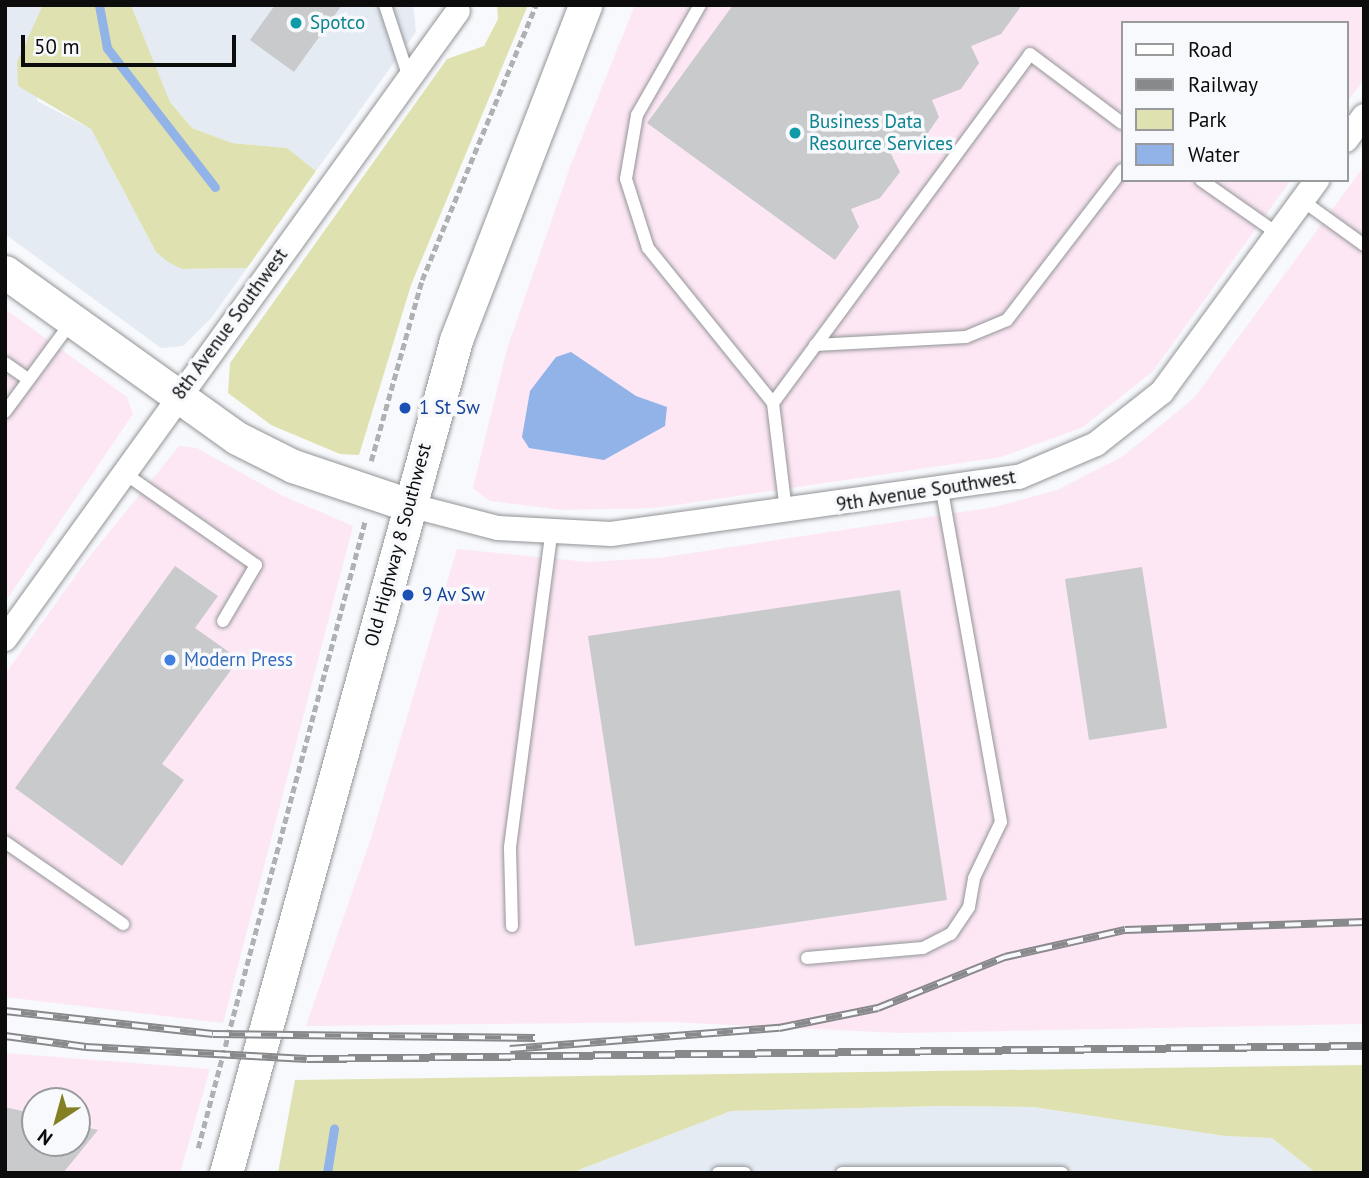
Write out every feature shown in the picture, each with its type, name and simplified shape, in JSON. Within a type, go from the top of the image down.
[{"type":"street","name":"Old Highway 8 Southwest","points":[[226,1173],[456,340],[584,5]]},
{"type":"street","name":"8th Avenue Southwest","points":[[5,639],[408,75],[458,11]]},
{"type":"street","points":[[1348,137],[1364,116]]},
{"type":"street","name":"9th Avenue Southwest","points":[[409,505],[455,519],[551,534],[663,530],[1019,477],[1097,444],[1131,420],[1189,358],[1316,182]]},
{"type":"street","points":[[5,272],[177,399],[293,466],[409,505]]},
{"type":"lane","points":[[386,5],[408,75]]},
{"type":"lane","points":[[700,5],[637,115],[626,179],[648,248],[773,403],[786,513]]},
{"type":"lane","points":[[773,403],[1030,54],[1120,121]]},
{"type":"lane","points":[[815,345],[966,337],[1007,320],[1120,173]]},
{"type":"lane","points":[[1204,182],[1278,234]]},
{"type":"lane","points":[[1303,201],[1364,245]]},
{"type":"lane","points":[[5,412],[72,321]]},
{"type":"lane","points":[[5,363],[29,380]]},
{"type":"lane","points":[[124,473],[256,565],[223,621]]},
{"type":"lane","points":[[807,958],[923,948],[951,934],[969,907],[974,878],[1001,822],[942,490]]},
{"type":"lane","points":[[512,926],[510,846],[551,534]]},
{"type":"lane","points":[[5,842],[122,924]]},
{"type":"lane","points":[[718,1173],[745,1173]]},
{"type":"lane","points":[[842,1173],[1062,1173]]},
{"type":"path","points":[[195,1160],[372,494],[371,450],[422,280],[536,5]]},
{"type":"shaded area","points":[[5,5],[43,5],[37,101],[91,129],[156,252],[183,269],[247,268],[212,317],[183,346],[161,348],[5,234]]},
{"type":"shaded area","points":[[131,5],[413,5],[416,32],[316,171],[287,148],[232,143],[192,128],[170,102]]},
{"type":"shaded area","points":[[635,5],[1364,5],[1364,79],[1348,101],[1348,21],[1120,21],[1120,182],[1290,182],[1153,371],[1083,427],[1001,457],[655,508],[562,510],[490,501],[473,488],[507,349],[570,167]]},
{"type":"shaded area","points":[[1364,166],[1364,1024],[900,1033],[670,1022],[306,1026],[371,838],[457,549],[588,562],[659,558],[995,507],[1057,490],[1122,457],[1194,398]]},
{"type":"shaded area","points":[[5,309],[127,397],[133,414],[5,602]]},
{"type":"shaded area","points":[[179,446],[197,448],[281,495],[353,526],[223,1023],[5,997],[5,674],[89,557]]},
{"type":"shaded area","points":[[5,1053],[210,1069],[180,1173],[5,1173]]},
{"type":"shaded area","points":[[940,1106],[1033,1107],[1225,1136],[1272,1138],[1316,1173],[571,1173],[731,1111]]},
{"type":"green space","points":[[43,5],[131,5],[170,102],[192,128],[232,143],[287,148],[316,171],[247,268],[182,269],[168,262],[156,252],[91,129],[18,86],[17,62]]},
{"type":"green space","points":[[497,5],[528,5],[411,285],[359,455],[340,454],[271,425],[228,393],[230,363],[447,59],[484,46],[498,19]]},
{"type":"green space","points":[[1364,1065],[1364,1173],[1316,1173],[1272,1138],[1225,1136],[1033,1107],[940,1106],[731,1111],[571,1173],[278,1173],[295,1080]]},
{"type":"water","points":[[571,352],[636,396],[667,407],[665,426],[604,460],[529,448],[522,437],[530,391],[556,357]]},
{"type":"building","name":"Spotco","points":[[275,5],[342,5],[294,72],[250,40]]},
{"type":"building","name":"Business Data Resource Services","points":[[733,5],[1022,5],[1001,34],[971,46],[979,63],[961,89],[932,100],[939,117],[921,143],[891,154],[900,172],[880,198],[851,209],[859,227],[835,260],[647,123]]},
{"type":"building","points":[[175,566],[218,596],[195,628],[239,659],[162,764],[184,780],[122,866],[15,788]]},
{"type":"building","points":[[1142,567],[1167,728],[1089,740],[1065,579]]},
{"type":"building","points":[[900,590],[947,900],[635,946],[588,636]]},
{"type":"building","points":[[5,1107],[21,1111],[21,1157],[76,1157],[63,1173],[5,1173]]},
{"type":"building","points":[[91,1128],[98,1130],[91,1139]]},
{"type":"waterway","points":[[99,5],[107,48],[215,187]]},
{"type":"waterway","points":[[327,1173],[334,1129]]},
{"type":"railway","points":[[510,1049],[779,1028],[878,1008],[1005,957],[1125,930],[1364,922]]},
{"type":"railway","points":[[5,1011],[213,1034],[535,1038]]},
{"type":"railway","points":[[5,1036],[86,1047],[307,1059],[1364,1046]]},
{"type":"place","name":"Spotco","points":[[296,23]]},
{"type":"place","name":"Business Data Resource Services","points":[[795,133]]},
{"type":"place","name":"1 St Sw","points":[[405,408]]},
{"type":"place","name":"9 Av Sw","points":[[408,595]]},
{"type":"place","name":"Modern Press","points":[[170,660]]}]
